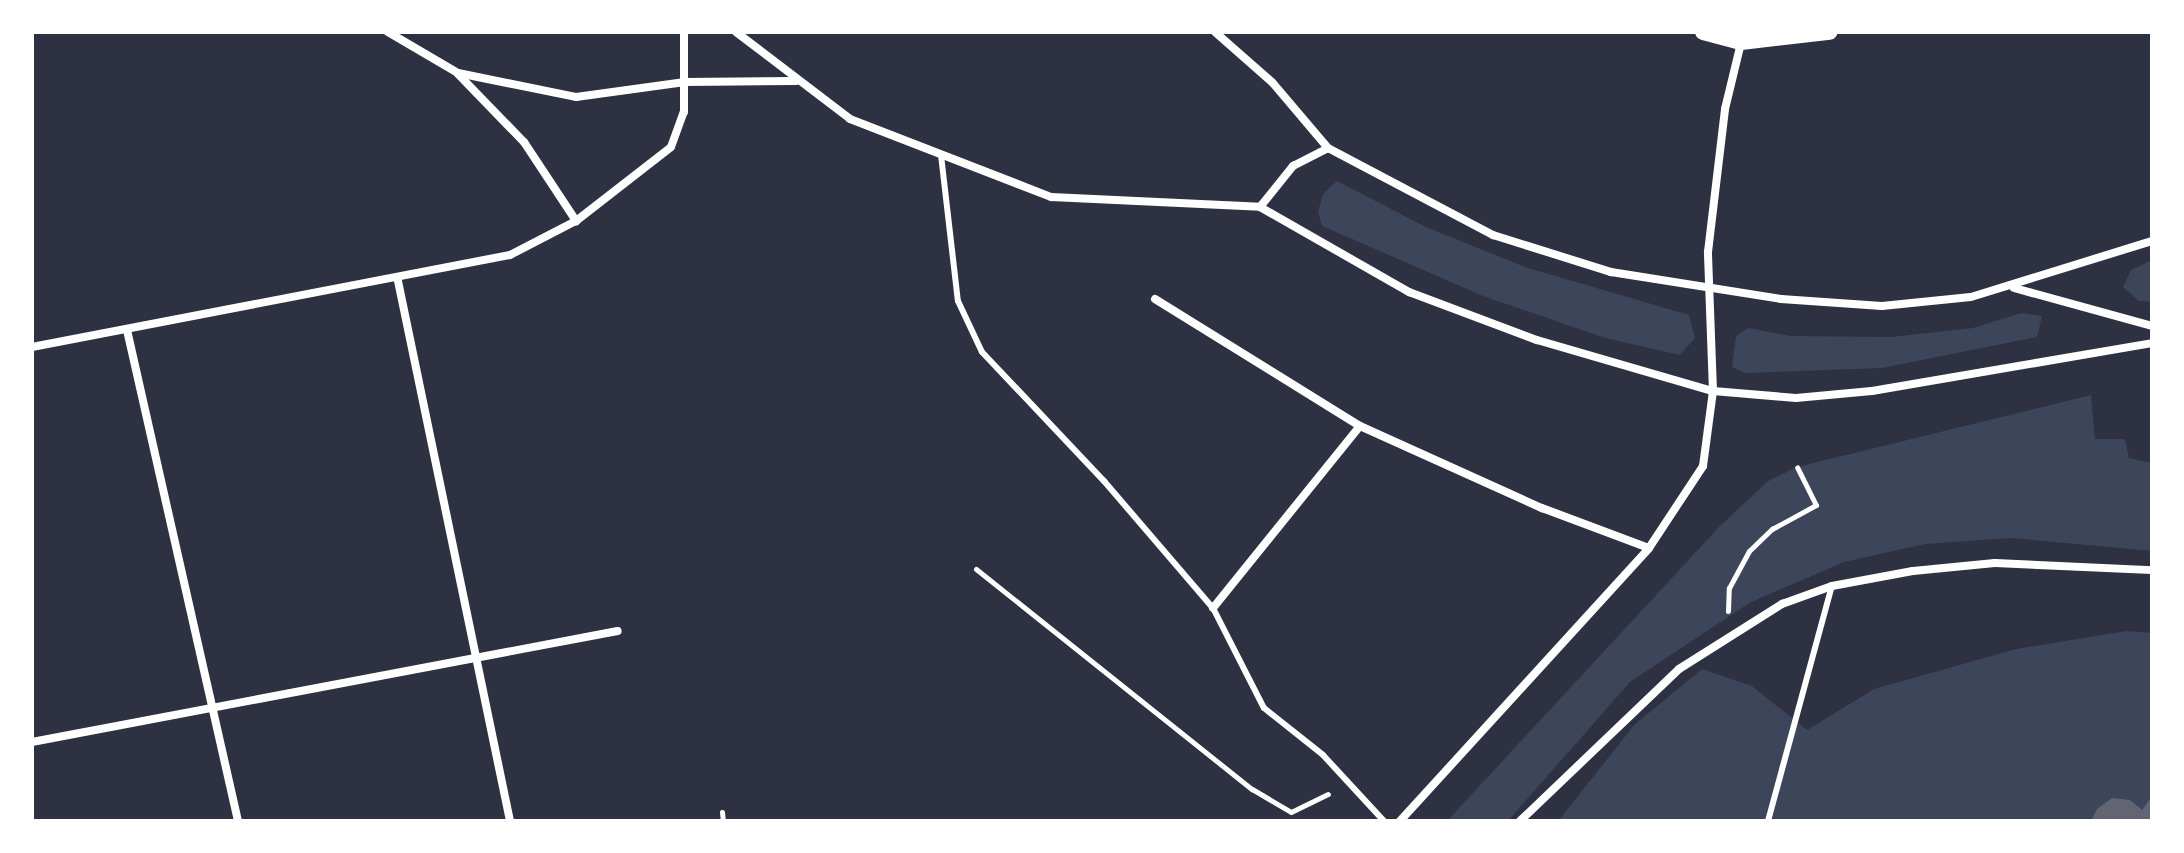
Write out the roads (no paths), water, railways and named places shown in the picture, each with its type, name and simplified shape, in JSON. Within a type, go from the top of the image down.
[{"type":"main road","points":[[1703,32],[1741,42],[1829,32]]},
{"type":"street","points":[[388,32],[458,73],[524,142],[576,221]]},
{"type":"street","points":[[32,347],[398,281],[510,255],[576,221],[671,147],[684,112],[684,32]]},
{"type":"street","points":[[736,32],[850,119],[1051,197],[1260,207],[1409,292],[1537,340],[1713,391],[1796,398],[1872,391],[2152,343]]},
{"type":"street","points":[[1215,32],[1272,82],[1328,148],[1493,235],[1611,272],[1713,289],[1882,306],[1971,297],[2152,241]]},
{"type":"street","points":[[1400,821],[1649,548],[1703,466],[1713,391],[1713,289],[1708,252],[1725,109],[1741,42]]},
{"type":"street","points":[[458,73],[576,97],[685,82],[797,81]]},
{"type":"street","points":[[1260,207],[1293,166],[1328,148]]},
{"type":"street","points":[[398,281],[510,821]]},
{"type":"street","points":[[2010,287],[2152,326]]},
{"type":"street","points":[[1155,299],[1360,426],[1542,508],[1649,548]]},
{"type":"street","points":[[127,330],[238,821]]},
{"type":"street","points":[[1213,608],[1360,426]]},
{"type":"street","points":[[1520,821],[1679,669],[1737,629],[1782,604],[1832,586],[1995,563],[2152,570]]},
{"type":"street","points":[[32,742],[618,631]]},
{"type":"lane","points":[[941,155],[958,301],[982,352],[1213,608],[1264,708],[1323,755],[1384,821]]},
{"type":"lane","points":[[1768,821],[1832,586]]}]
